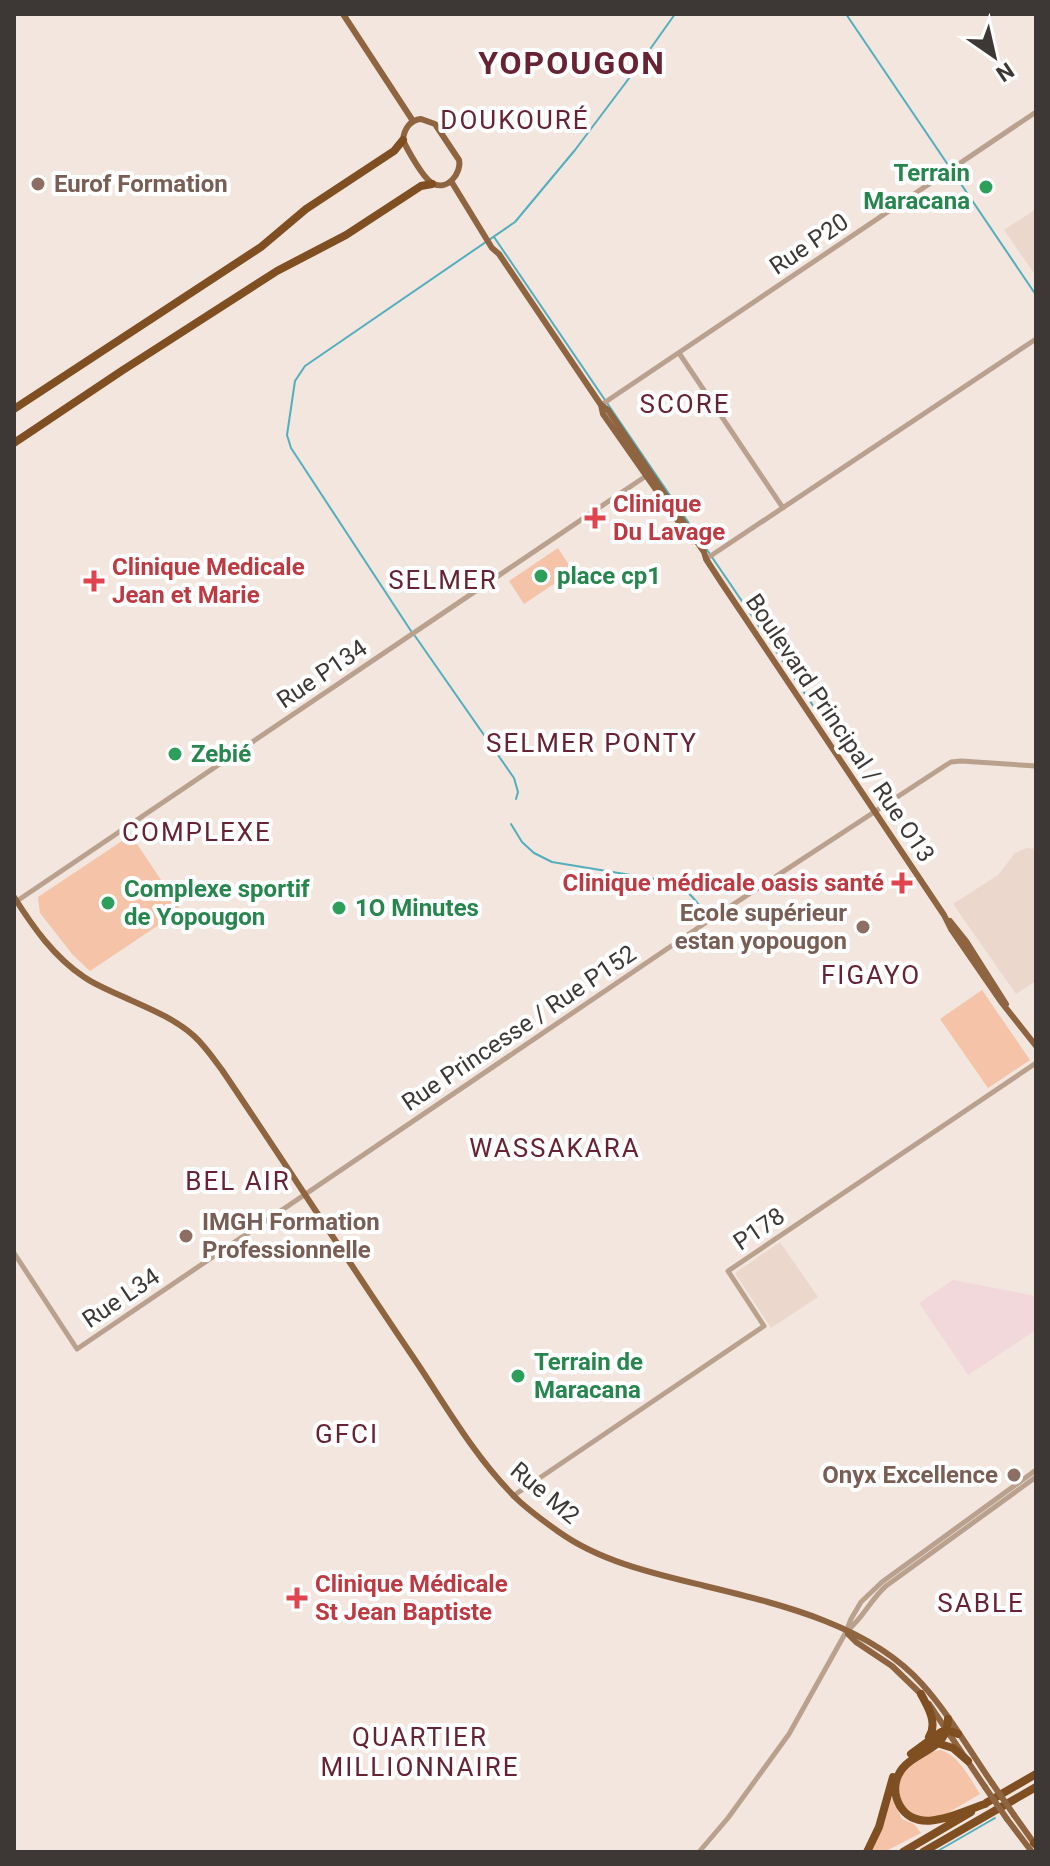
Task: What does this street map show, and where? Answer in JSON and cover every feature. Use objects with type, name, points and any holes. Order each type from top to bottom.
[{"type":"highway","points":[[14,409],[261,247],[306,209],[394,151],[403,140]]},
{"type":"highway","points":[[14,443],[277,271],[346,235],[421,186],[432,184]]},
{"type":"highway","points":[[921,1694],[933,1730],[921,1746]]},
{"type":"highway","points":[[948,1719],[947,1730],[937,1743],[900,1772],[895,1792],[902,1809],[913,1818],[926,1821],[985,1804]]},
{"type":"highway","points":[[867,1852],[879,1827],[895,1772],[921,1746],[941,1732],[947,1730],[958,1734]]},
{"type":"highway","points":[[937,1743],[953,1748],[968,1761]]},
{"type":"highway","points":[[903,1852],[1036,1774]]},
{"type":"highway","points":[[923,1852],[1036,1787]]},
{"type":"main road","points":[[343,14],[413,121]]},
{"type":"main road","points":[[421,119],[432,122],[447,140],[461,164],[451,181],[442,185],[432,184],[428,180],[403,140],[407,126],[413,121],[421,119]]},
{"type":"main road","name":"Boulevard Principal / Rue O13","points":[[451,181],[601,405],[616,421],[706,559]]},
{"type":"main road","name":"Boulevard Principal / Rue O13","points":[[601,405],[603,414],[706,559],[874,812],[1036,1046]]},
{"type":"main road","name":"Rue M2","points":[[15,901],[57,955],[75,971],[172,1021],[195,1037],[227,1077],[469,1440],[513,1496],[562,1534],[606,1557],[781,1607],[846,1632]]},
{"type":"main road","points":[[846,1632],[892,1666],[921,1694],[968,1761],[989,1785]]},
{"type":"main road","points":[[846,1632],[874,1645],[921,1683],[958,1734],[1010,1817],[1034,1847]]},
{"type":"street","name":"Rue P20","points":[[601,405],[1036,112]]},
{"type":"street","points":[[706,559],[1036,339]]},
{"type":"street","points":[[679,353],[783,508]]},
{"type":"street","name":"Rue P134","points":[[15,901],[646,476]]},
{"type":"street","name":"Rue Princesse / Rue P152","points":[[304,1195],[728,908],[943,767],[956,761],[1036,766]]},
{"type":"street","name":"P178","points":[[513,1496],[764,1326],[728,1271],[1036,1063]]},
{"type":"street","name":"Rue L34","points":[[14,1253],[77,1349],[304,1195]]},
{"type":"street","points":[[699,1852],[728,1818],[789,1734],[861,1602],[882,1582],[1036,1470]]},
{"type":"street","points":[[846,1632],[886,1586],[1036,1477]]},
{"type":"shaded area","points":[[1036,209],[1036,276],[1004,230]]},
{"type":"shaded area","name":"place cp1","points":[[558,548],[573,571],[524,604],[509,581]]},
{"type":"shaded area","name":"Complexe sportif de Yopougon","points":[[131,835],[181,910],[90,971],[73,955],[40,913],[38,897]]},
{"type":"shaded area","points":[[1027,848],[1036,849],[1036,981],[1016,994],[953,904],[998,875],[1015,853]]},
{"type":"shaded area","points":[[982,990],[1030,1060],[988,1088],[940,1019]]},
{"type":"shaded area","points":[[780,1242],[818,1297],[771,1328],[735,1273]]},
{"type":"shaded area","points":[[953,1280],[1036,1296],[1036,1330],[968,1375],[919,1303]]},
{"type":"shaded area","points":[[941,1750],[959,1763],[980,1794],[946,1814],[934,1818],[913,1817],[897,1797],[901,1776],[917,1758]]},
{"type":"shaded area","points":[[890,1795],[902,1819],[914,1824],[921,1833],[884,1852],[870,1852]]},
{"type":"waterway","points":[[411,631],[291,448],[287,435],[295,381],[305,366],[515,222],[575,150],[675,14]]},
{"type":"waterway","points":[[846,14],[1036,295]]},
{"type":"waterway","points":[[494,237],[846,754]]},
{"type":"waterway","points":[[415,636],[514,778],[518,792],[516,799]]},
{"type":"waterway","points":[[511,824],[522,842],[534,853],[552,862],[667,881],[685,890],[699,905]]},
{"type":"waterway","points":[[936,1852],[995,1818]]},
{"type":"place","name":"Eurof Formation","points":[[38,184]]},
{"type":"place","name":"Terrain Maracana","points":[[986,187]]},
{"type":"place","name":"Clinique Du Lavage","points":[[595,518]]},
{"type":"place","name":"place cp1","points":[[541,576]]},
{"type":"place","name":"Clinique Medicale Jean et Marie","points":[[94,581]]},
{"type":"place","name":"Zebié","points":[[175,754]]},
{"type":"place","name":"Clinique médicale oasis santé","points":[[902,883]]},
{"type":"place","name":"Complexe sportif de Yopougon","points":[[108,903]]},
{"type":"place","name":"1O Minutes","points":[[339,908]]},
{"type":"place","name":"Ecole supérieur estan yopougon","points":[[863,927]]},
{"type":"place","name":"IMGH Formation Professionnelle","points":[[186,1236]]},
{"type":"place","name":"Terrain de Maracana","points":[[518,1376]]},
{"type":"place","name":"Onyx Excellence","points":[[1014,1475]]},
{"type":"place","name":"Clinique Médicale St Jean Baptiste","points":[[297,1598]]},
{"type":"district","name":"YOPOUGON","points":[[572,63]]},
{"type":"district","name":"DOUKOURÉ","points":[[515,120]]},
{"type":"district","name":"SCORE","points":[[685,404]]},
{"type":"district","name":"SELMER","points":[[443,580]]},
{"type":"district","name":"SELMER PONTY","points":[[592,743]]},
{"type":"district","name":"COMPLEXE","points":[[197,832]]},
{"type":"district","name":"FIGAYO","points":[[871,975]]},
{"type":"district","name":"WASSAKARA","points":[[555,1148]]},
{"type":"district","name":"BEL AIR","points":[[238,1181]]},
{"type":"district","name":"GFCI","points":[[347,1434]]},
{"type":"district","name":"SABLE","points":[[981,1603]]},
{"type":"district","name":"QUARTIER MILLIONNAIRE","points":[[420,1752]]}]
